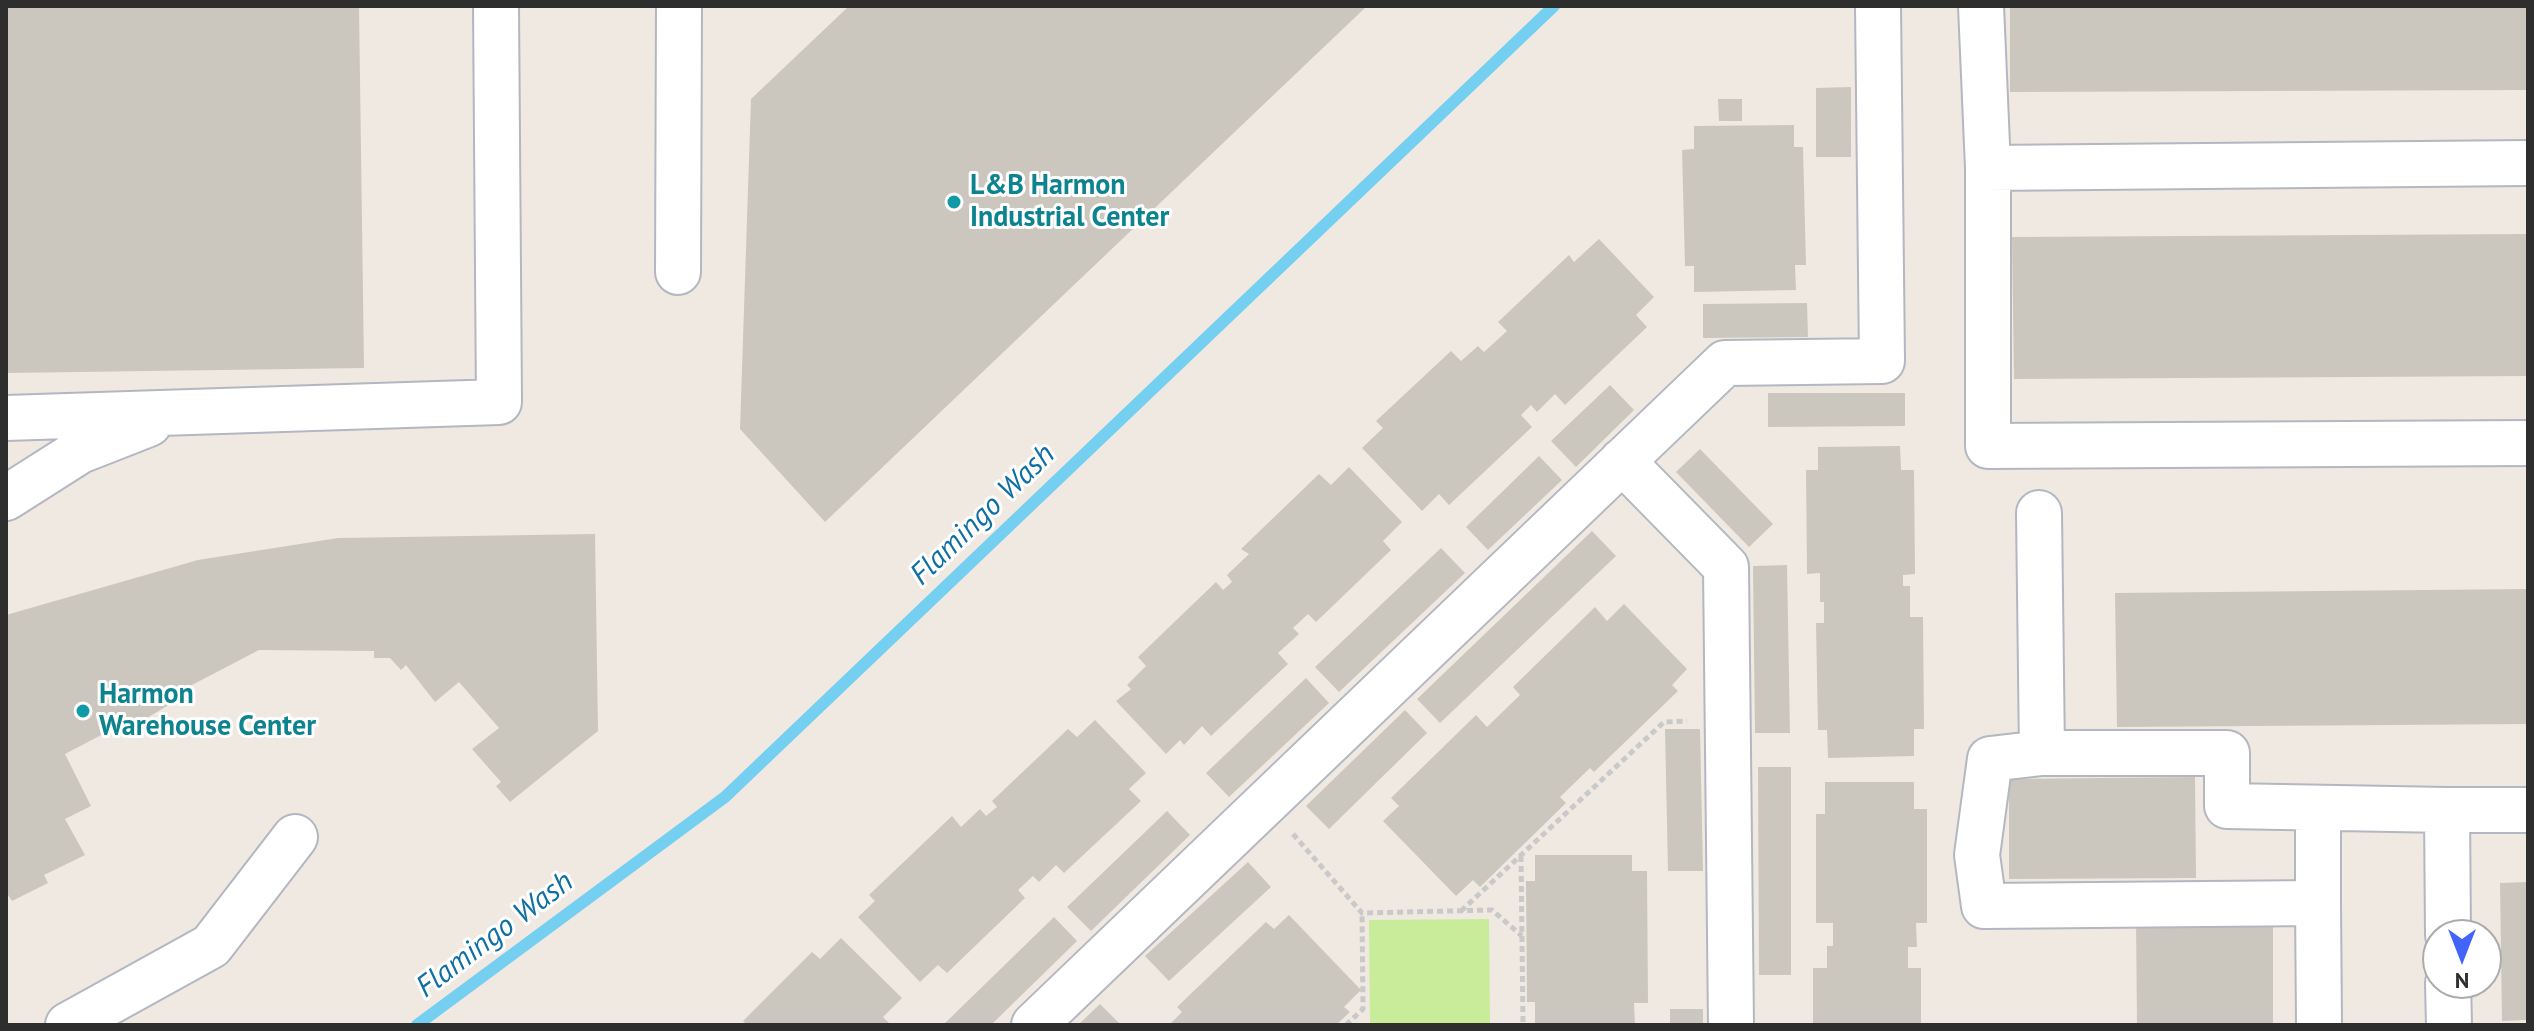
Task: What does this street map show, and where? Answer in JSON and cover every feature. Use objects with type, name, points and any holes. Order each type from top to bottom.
[{"type":"street","points":[[6,418],[499,402],[496,6]]},
{"type":"street","points":[[678,272],[679,6]]},
{"type":"street","points":[[1034,1025],[1725,363],[1882,361],[1878,6]]},
{"type":"street","points":[[1981,6],[1988,168],[1988,446],[2528,443]]},
{"type":"street","points":[[1988,168],[2528,163]]},
{"type":"street","points":[[6,498],[80,451],[181,412]]},
{"type":"street","points":[[1622,461],[1726,567],[1731,1025]]},
{"type":"street","points":[[2039,513],[2042,753]]},
{"type":"street","points":[[2318,903],[1984,906],[1977,855],[1990,759],[2042,753],[2227,753],[2227,806],[2528,810]]},
{"type":"street","points":[[2318,809],[2319,1025]]},
{"type":"street","points":[[2447,810],[2448,919]]},
{"type":"street","points":[[68,1025],[211,946],[295,837]]},
{"type":"street","points":[[2448,999],[2449,1025]]},
{"type":"path","points":[[1461,911],[1664,722],[1728,721]]},
{"type":"path","points":[[1265,803],[1362,913],[1363,1009],[1346,1025]]},
{"type":"path","points":[[1521,855],[1523,1025]]},
{"type":"path","points":[[1362,913],[1492,910],[1522,936]]},
{"type":"green space","points":[[1489,919],[1490,1025],[1370,1025],[1369,920]]},
{"type":"building","points":[[6,6],[359,6],[364,368],[6,373]]},
{"type":"building","name":"L&B Harmon Industrial Center","points":[[849,6],[1367,6],[825,522],[740,429],[751,99]]},
{"type":"building","points":[[2010,6],[2528,6],[2528,90],[2010,92]]},
{"type":"building","points":[[1851,87],[1851,157],[1816,157],[1816,88]]},
{"type":"building","points":[[1718,99],[1742,99],[1742,121],[1719,121]]},
{"type":"building","points":[[1794,125],[1794,147],[1803,147],[1806,265],[1795,265],[1796,290],[1694,292],[1694,266],[1685,266],[1682,150],[1694,149],[1694,126]]},
{"type":"building","points":[[2528,234],[2528,376],[2014,379],[2012,237]]},
{"type":"building","points":[[1599,239],[1654,297],[1636,315],[1647,327],[1565,405],[1555,394],[1537,412],[1531,405],[1521,415],[1532,427],[1449,505],[1439,494],[1422,511],[1362,448],[1383,428],[1376,421],[1451,351],[1461,361],[1478,346],[1484,352],[1507,331],[1498,322],[1569,255],[1574,262]]},
{"type":"building","points":[[1807,303],[1808,337],[1703,338],[1703,304]]},
{"type":"building","points":[[1610,385],[1634,410],[1576,467],[1551,441]]},
{"type":"building","points":[[1768,393],[1905,393],[1905,426],[1768,427]]},
{"type":"building","points":[[1900,446],[1901,470],[1914,470],[1915,574],[1903,575],[1903,586],[1910,586],[1910,617],[1923,617],[1924,729],[1914,729],[1914,756],[1828,758],[1827,730],[1818,730],[1816,623],[1824,623],[1824,602],[1820,602],[1820,573],[1807,574],[1806,470],[1818,470],[1818,447]]},
{"type":"building","points":[[1700,449],[1773,524],[1749,547],[1676,472]]},
{"type":"building","points":[[1539,456],[1562,480],[1488,550],[1466,527]]},
{"type":"building","points":[[1349,467],[1402,522],[1383,541],[1391,550],[1316,622],[1308,614],[1293,628],[1299,634],[1278,653],[1288,664],[1211,736],[1202,726],[1184,745],[1180,740],[1166,754],[1116,701],[1131,689],[1127,685],[1146,666],[1138,657],[1216,582],[1223,590],[1232,582],[1227,575],[1249,554],[1241,549],[1319,474],[1331,485]]},
{"type":"building","points":[[1592,531],[1616,556],[1440,723],[1417,699]]},
{"type":"building","name":"Harmon Warehouse Center","points":[[595,534],[598,731],[510,802],[496,786],[501,782],[472,749],[499,728],[459,682],[435,702],[406,665],[401,670],[390,658],[374,658],[374,651],[259,650],[169,697],[172,703],[135,725],[132,719],[65,754],[91,806],[65,819],[85,855],[44,875],[48,883],[12,901],[6,896],[6,615],[198,560],[338,538]]},
{"type":"building","points":[[1441,548],[1465,573],[1339,692],[1315,667]]},
{"type":"building","points":[[1787,565],[1790,733],[1755,733],[1753,566]]},
{"type":"building","points":[[2528,589],[2528,724],[2117,727],[2115,593]]},
{"type":"building","points":[[1624,604],[1687,669],[1672,685],[1678,691],[1594,772],[1590,768],[1560,797],[1566,803],[1480,887],[1473,880],[1456,896],[1383,821],[1399,806],[1391,798],[1476,715],[1487,727],[1520,695],[1513,687],[1595,607],[1607,621]]},
{"type":"building","points":[[1306,678],[1329,703],[1229,797],[1206,773]]},
{"type":"building","points":[[1405,710],[1427,733],[1329,829],[1306,806]]},
{"type":"building","points":[[1095,720],[1146,773],[1129,789],[1141,801],[1064,873],[1056,865],[1039,882],[1033,876],[1018,890],[1025,898],[947,973],[938,965],[920,982],[858,917],[875,901],[869,895],[952,816],[961,827],[980,809],[986,816],[997,807],[992,801],[1068,729],[1077,737]]},
{"type":"building","points":[[1665,729],[1700,729],[1703,871],[1668,871]]},
{"type":"building","points":[[1758,767],[1791,767],[1791,975],[1759,975]]},
{"type":"building","points":[[2195,777],[2196,878],[2009,879],[2009,779]]},
{"type":"building","points":[[1825,782],[1914,782],[1914,809],[1927,809],[1927,923],[1916,923],[1917,947],[1908,947],[1908,968],[1921,968],[1921,1025],[1813,1025],[1813,968],[1827,968],[1827,946],[1833,946],[1833,923],[1816,923],[1816,814],[1825,814]]},
{"type":"building","points":[[1167,811],[1190,835],[1091,931],[1067,907]]},
{"type":"building","points":[[1535,855],[1632,855],[1632,871],[1647,871],[1648,1003],[1634,1003],[1635,1025],[1535,1025],[1535,1002],[1527,1002],[1526,881],[1535,881]]},
{"type":"building","points":[[1248,862],[1271,887],[1169,981],[1145,956]]},
{"type":"building","points":[[2528,882],[2528,1020],[2502,1021],[2500,883]]},
{"type":"building","points":[[1289,915],[1361,990],[1344,1007],[1350,1012],[1336,1025],[1169,1025],[1182,1012],[1177,1007],[1266,922],[1274,929]]},
{"type":"building","points":[[1054,917],[1077,941],[991,1025],[943,1025]]},
{"type":"building","points":[[2273,918],[2273,1025],[2137,1025],[2136,919]]},
{"type":"building","points":[[841,938],[902,998],[883,1017],[891,1025],[747,1025],[743,1021],[812,952],[820,959]]},
{"type":"building","points":[[1100,1004],[1121,1025],[1078,1025]]},
{"type":"building","points":[[1670,1009],[1703,1009],[1703,1025],[1670,1025]]},
{"type":"waterway","name":"Flamingo Wash","points":[[417,1025],[725,797],[1554,6]]},
{"type":"place","name":"L&B Harmon Industrial Center","points":[[954,202]]},
{"type":"place","name":"Harmon Warehouse Center","points":[[83,711]]}]
